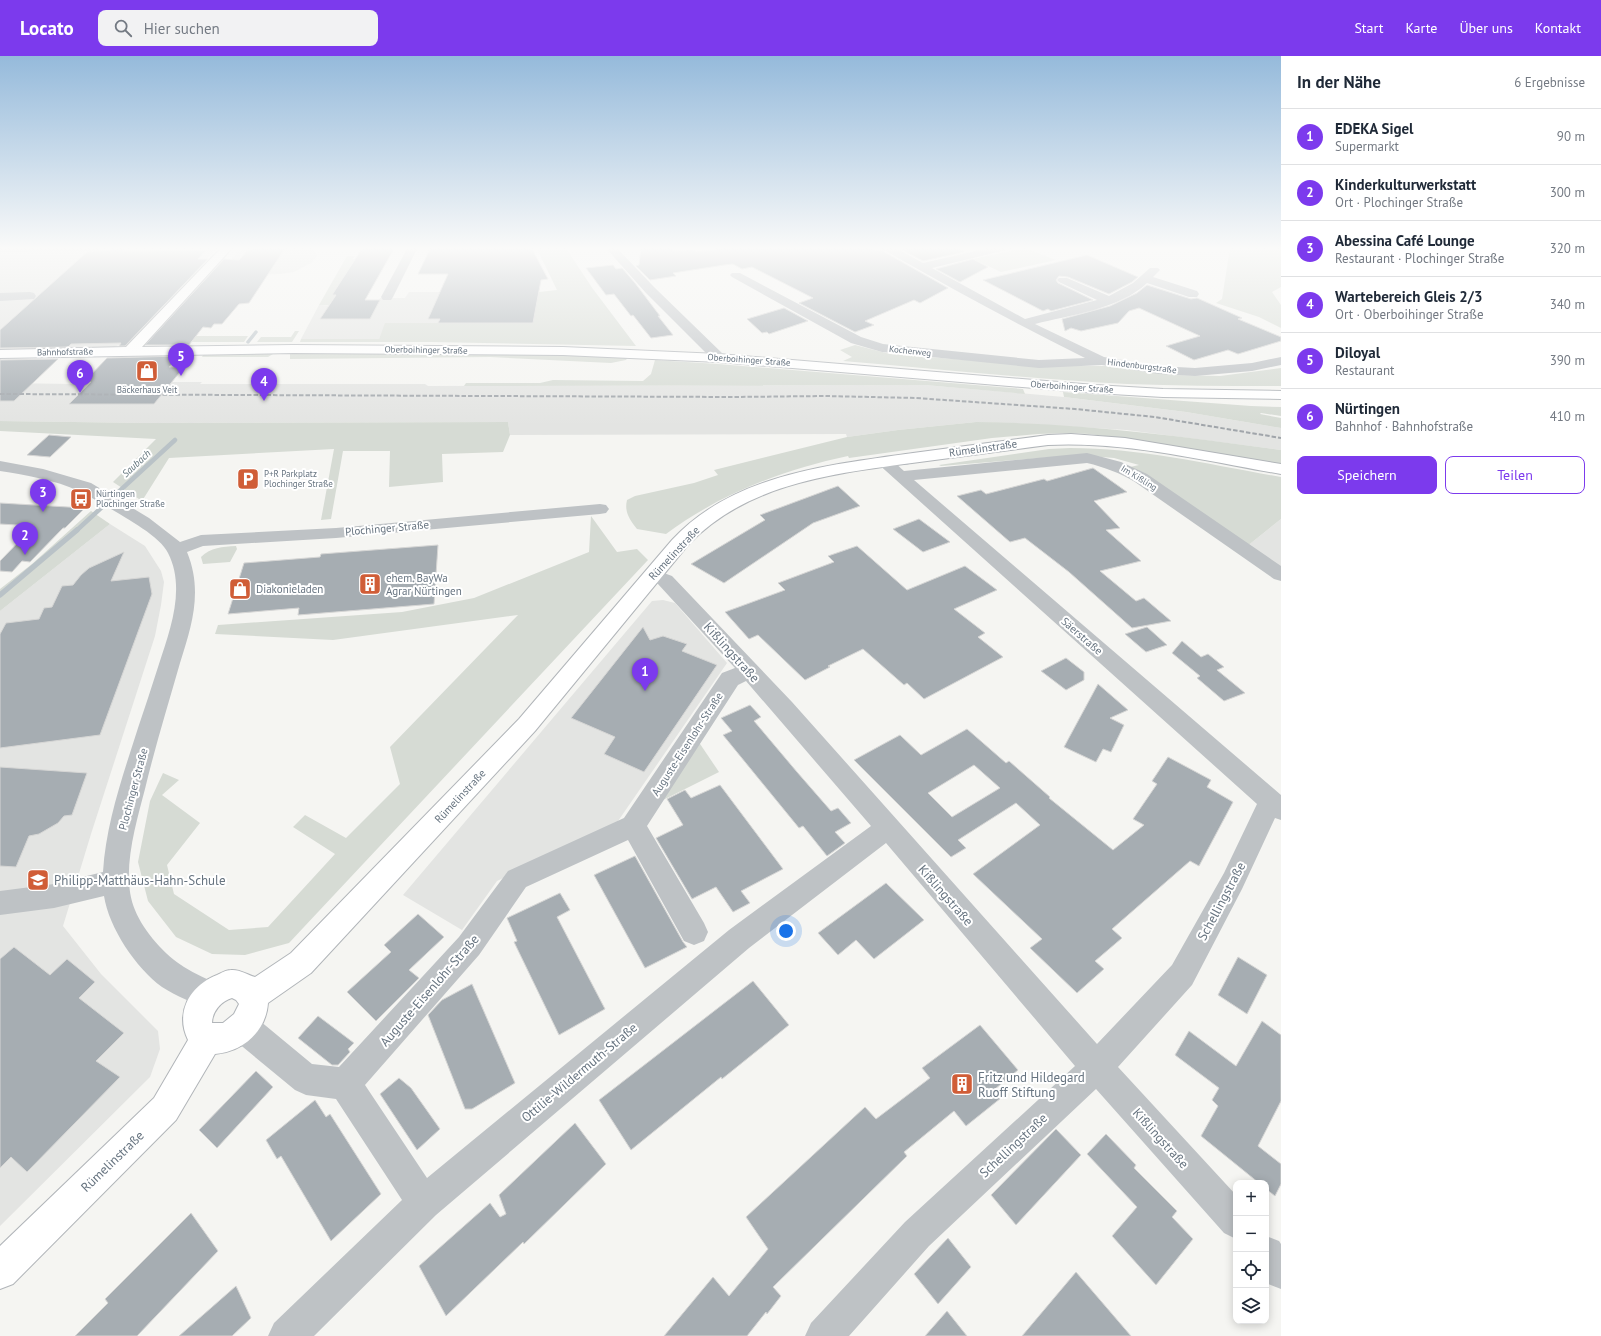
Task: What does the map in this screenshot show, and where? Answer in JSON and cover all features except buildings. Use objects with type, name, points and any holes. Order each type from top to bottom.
[{"type":"street","points":[[136,353],[176,307]]},
{"type":"street","points":[[667,307],[719,358]]},
{"type":"street","name":"Kocherweg","points":[[795,307],[856,340],[882,348],[1039,364],[1101,362]]},
{"type":"street","name":"Hindenburgstraße","points":[[993,307],[1101,362],[1159,370],[1195,372],[1252,367],[1281,361]]},
{"type":"street","points":[[1023,323],[1087,307]]},
{"type":"street","name":"Oberboihinger Straße","points":[[136,353],[217,350],[353,349],[563,351],[719,358],[1095,389],[1164,393],[1281,395]]},
{"type":"street","name":"Bahnhofstraße","points":[[0,354],[136,353]]},
{"type":"street","name":"Bahnhofstraße","points":[[0,360],[97,358],[136,353]]},
{"type":"street","name":"Rümelinstraße","points":[[253,996],[301,963],[527,725],[691,531],[717,512],[736,502],[767,488],[801,477],[834,469],[892,469],[1048,440],[1071,439],[1125,442],[1281,469]]},
{"type":"street","name":"Im Kißling","points":[[892,469],[1087,458],[1107,462],[1125,468],[1141,478],[1281,575]]},
{"type":"street","name":"Plochinger Straße","points":[[0,466],[44,475],[82,486],[159,533],[176,549],[185,569],[186,602],[176,643],[140,758],[121,833],[116,881],[120,905],[129,928],[144,948],[169,975],[209,995]]},
{"type":"street","name":"Säerstraße","points":[[892,469],[1276,805]]},
{"type":"street","name":"Plochinger Straße","points":[[176,549],[201,541],[352,532],[600,509]]},
{"type":"street","name":"Kißlingstraße","points":[[653,576],[665,580],[784,708],[887,828],[1233,1218]]},
{"type":"street","name":"Auguste-Eisenlohr-Straße","points":[[345,1084],[469,946],[517,878],[634,826],[695,730],[730,679],[749,671]]},
{"type":"street","name":"Schellingstraße","points":[[824,1336],[917,1234],[1098,1067],[1182,975],[1276,805]]},
{"type":"street","points":[[634,826],[694,932]]},
{"type":"street","name":"Ottilie-Wildermuth-Straße","points":[[287,1336],[424,1202],[739,939],[887,828]]},
{"type":"street","points":[[0,903],[54,896],[116,881]]},
{"type":"street","points":[[232,984],[240,985],[248,989],[253,996],[254,1008],[250,1018],[243,1027],[234,1034],[215,1040],[207,1038],[201,1034],[197,1028],[196,1019],[202,1003],[209,995],[221,987],[232,984]]},
{"type":"street","points":[[243,1027],[306,1079],[345,1084],[424,1202]]},
{"type":"street","name":"Rümelinstraße","points":[[0,1271],[165,1109],[207,1038]]},
{"type":"street","points":[[1269,1257],[1281,1271]]},
{"type":"shaded area","points":[[0,307],[161,307],[127,342],[114,347],[0,350]]},
{"type":"shaded area","points":[[318,307],[444,307],[438,323],[386,323],[379,339],[301,339]]},
{"type":"shaded area","points":[[536,307],[606,307],[636,346],[431,342],[300,342],[301,339],[379,339],[385,323],[532,323]]},
{"type":"shaded area","points":[[1227,307],[1281,307],[1281,328],[1259,317]]},
{"type":"shaded area","points":[[295,331],[299,331],[292,342],[257,342],[261,337],[291,337]]},
{"type":"shaded area","points":[[196,336],[248,336],[244,342],[191,342]]},
{"type":"shaded area","points":[[855,345],[890,354],[1042,366],[1111,366],[1173,375],[1220,376],[1281,368],[1281,386],[1185,386],[1091,382],[843,361],[852,357],[840,350]]},
{"type":"shaded area","points":[[290,353],[498,353],[628,357],[626,360],[611,363],[490,357],[290,359]]},
{"type":"shaded area","points":[[273,354],[268,357],[202,357],[203,355]]},
{"type":"shaded area","points":[[655,360],[1023,389],[1025,394],[925,385],[464,386],[466,383],[540,383],[553,380],[643,381],[651,374]]},
{"type":"shaded area","points":[[76,382],[202,382],[200,384],[425,384],[428,386],[925,385],[1064,397],[1186,412],[1281,428],[1281,450],[1126,430],[976,422],[847,437],[846,434],[510,435],[508,422],[146,423],[0,421],[0,383],[74,384]]},
{"type":"shaded area","points":[[1063,392],[1281,407],[1281,416],[1260,414],[1281,418],[1281,428],[1186,412],[1064,397]]},
{"type":"shaded area","points":[[0,421],[146,423],[508,422],[510,435],[503,452],[442,454],[443,482],[389,487],[390,451],[343,451],[331,519],[321,520],[334,449],[169,458],[142,501],[113,482],[156,439],[0,431]]},
{"type":"shaded area","points":[[976,422],[1053,425],[1129,431],[1281,450],[1281,464],[1137,440],[1089,434],[1038,434],[992,438],[849,458],[848,456],[799,468],[752,485],[730,495],[708,507],[666,534],[637,529],[627,512],[627,500],[635,496],[694,483],[718,475],[714,470],[847,437]]},
{"type":"shaded area","points":[[1070,448],[1150,454],[1281,477],[1281,519],[1246,547],[1130,467],[1139,465],[1114,458],[1078,455],[939,465],[1049,449]]},
{"type":"shaded area","points":[[91,511],[110,524],[0,611],[0,589],[32,564]]},
{"type":"shaded area","points":[[591,516],[617,552],[637,549],[648,560],[289,943],[245,955],[212,954],[176,937],[148,901],[138,862],[150,801],[163,773],[179,780],[162,795],[200,823],[167,865],[174,894],[229,930],[268,927],[335,854],[293,827],[305,815],[346,838],[400,784],[390,747],[518,615],[333,640],[215,634],[218,625],[402,612],[474,598],[589,552]]},
{"type":"shaded area","points":[[1281,519],[1281,570],[1246,547]]},
{"type":"shaded area","name":"Philipp-Matthäus-Hahn-Schule","points":[[110,524],[145,546],[161,571],[164,582],[155,636],[63,926],[101,974],[158,1031],[160,1049],[150,1077],[0,1226],[0,611]]},
{"type":"shaded area","points":[[236,546],[237,549],[230,562],[203,564],[201,557],[209,551],[221,547]]},
{"type":"shaded area","points":[[663,600],[675,603],[727,663],[616,824],[497,881],[462,930],[403,895],[652,601]]},
{"type":"shaded area","points":[[696,738],[719,772],[657,803]]},
{"type":"waterway","name":"Saubach","points":[[248,342],[256,332]]},
{"type":"waterway","name":"Saubach","points":[[76,531],[175,440]]},
{"type":"waterway","name":"Saubach","points":[[0,595],[77,530]]},
{"type":"railway","points":[[0,394],[734,397],[825,396],[916,398],[1075,409],[1155,417],[1281,438]]},
{"type":"place","name":"Bäckerhaus Veit","points":[[147,371]]},
{"type":"place","name":"Diloyal","points":[[181,376]]},
{"type":"place","name":"Nürtingen","points":[[80,393]]},
{"type":"place","name":"Wartebereich Gleis 2/3","points":[[264,401]]},
{"type":"place","name":"P+R Parkplatz Plochinger Straße","points":[[248,479]]},
{"type":"place","name":"Nürtingen Plochinger Straße","points":[[81,499]]},
{"type":"place","name":"Abessina Café Lounge","points":[[43,512]]},
{"type":"place","name":"Kinderkulturwerkstatt","points":[[25,555]]},
{"type":"place","name":"ehem. BayWa Agrar Nürtingen","points":[[370,584]]},
{"type":"place","name":"Diakonieladen","points":[[240,589]]},
{"type":"place","name":"EDEKA Sigel","points":[[645,691]]},
{"type":"place","name":"Philipp-Matthäus-Hahn-Schule","points":[[38,880]]},
{"type":"place","name":"Fritz und Hildegard Ruoff Stiftung","points":[[962,1084]]}]
